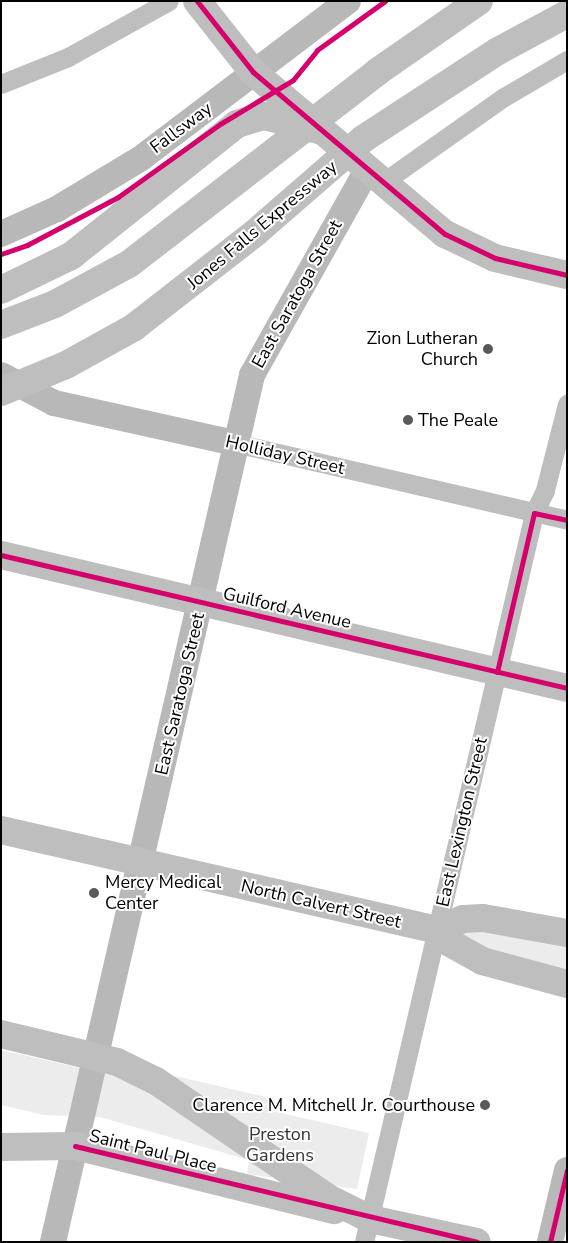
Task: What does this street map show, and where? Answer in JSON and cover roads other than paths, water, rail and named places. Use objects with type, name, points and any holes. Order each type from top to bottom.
[{"type":"main road","points":[[197,1],[253,72],[323,120],[374,177],[472,250],[567,275]]},
{"type":"main road","name":"Fallsway","points":[[1,234],[56,209],[116,174],[348,1]]},
{"type":"main road","points":[[1,325],[55,304],[129,264],[479,1]]},
{"type":"main road","name":"Jones Falls Expressway","points":[[1,392],[66,365],[141,322],[255,233],[363,139],[498,51],[567,14]]},
{"type":"main road","points":[[1,290],[71,256],[218,142],[237,124],[264,116],[323,120]]},
{"type":"main road","name":"East Saratoga Street","points":[[53,1242],[239,444],[246,396],[259,357],[374,177]]},
{"type":"main road","points":[[1,375],[54,403]]},
{"type":"main road","name":"Holliday Street","points":[[54,403],[239,444]]},
{"type":"main road","name":"Guilford Avenue","points":[[1,555],[567,688]]},
{"type":"main road","name":"North Calvert Street","points":[[1,830],[437,930],[450,943],[482,960],[567,984]]},
{"type":"main road","points":[[437,930],[463,919],[483,918],[567,933]]},
{"type":"main road","points":[[1,1034],[96,1056],[156,1080],[328,1198],[367,1230],[477,1242]]},
{"type":"main road","name":"Saint Paul Place","points":[[1,1132],[77,1138],[367,1230]]},
{"type":"main road","name":"Saint Paul Place","points":[[1,1147],[77,1138]]},
{"type":"main road","points":[[550,1242],[567,1170]]},
{"type":"street","points":[[1,84],[68,57],[170,1]]},
{"type":"street","name":"East Saratoga Street","points":[[374,177],[567,60]]},
{"type":"street","name":"Holliday Street","points":[[1,398],[54,403]]},
{"type":"street","name":"East Lexington Street","points":[[367,1230],[534,513],[545,490],[567,404]]},
{"type":"street","name":"Holliday Street","points":[[239,444],[567,520]]},
{"type":"place","name":"Zion Lutheran Church","points":[[488,349]]},
{"type":"place","name":"The Peale","points":[[408,420]]},
{"type":"place","name":"Mercy Medical Center","points":[[94,893]]},
{"type":"place","name":"Clarence M. Mitchell Jr. Courthouse","points":[[485,1105]]},
{"type":"park label","name":"Preston Gardens","points":[[280,1145]]}]
